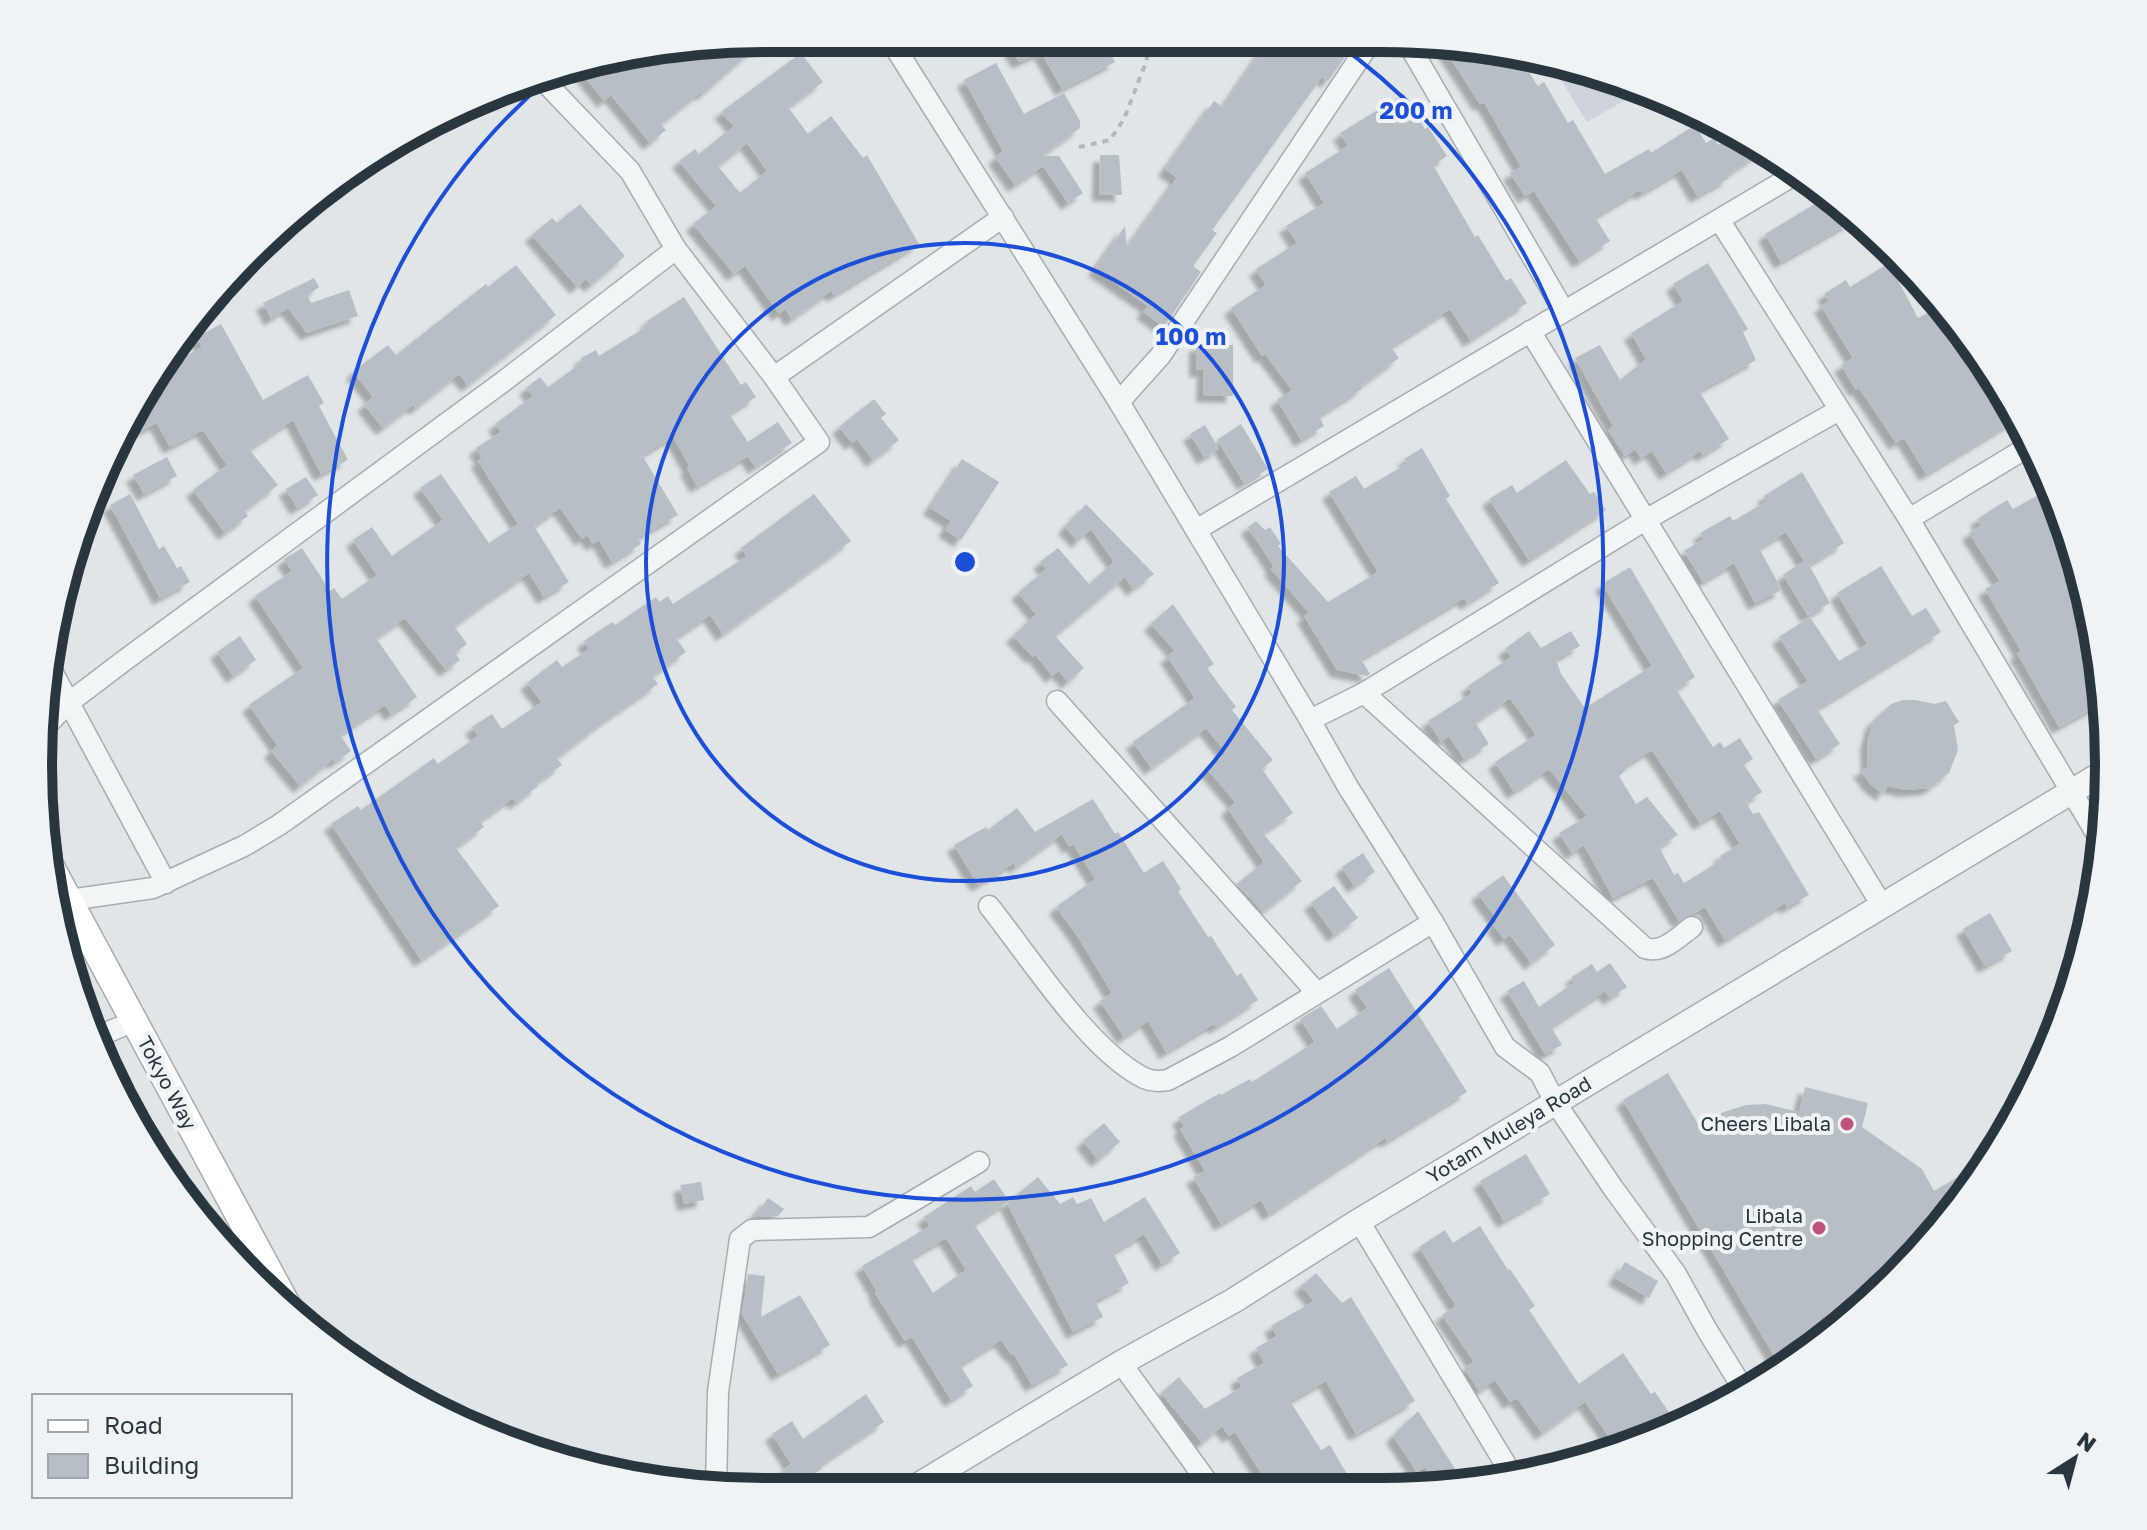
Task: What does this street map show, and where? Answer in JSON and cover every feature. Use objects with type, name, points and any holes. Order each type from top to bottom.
[{"type":"main road","name":"Tokyo Way","points":[[64,890],[275,1282]]},
{"type":"street","points":[[898,52],[1119,402],[1348,787],[1433,922],[1505,1047],[1533,1065],[1628,1211],[1676,1274],[1739,1381]]},
{"type":"street","points":[[1119,402],[1161,355],[1364,52]]},
{"type":"street","points":[[1414,53],[1564,311]]},
{"type":"street","points":[[69,900],[133,892],[166,883],[244,846],[279,825],[819,442],[774,377],[676,249],[630,171],[549,86]]},
{"type":"street","points":[[1196,530],[1788,179]]},
{"type":"street","points":[[774,377],[1003,217]]},
{"type":"street","points":[[1720,221],[1909,519],[2092,825]]},
{"type":"street","points":[[54,718],[67,704],[224,585],[504,381],[676,249]]},
{"type":"street","points":[[1530,331],[1883,907]]},
{"type":"street","points":[[1310,720],[1364,693],[1647,519],[1839,410]]},
{"type":"street","points":[[1909,519],[2021,451]]},
{"type":"street","points":[[57,683],[166,883]]},
{"type":"street","points":[[1364,693],[1645,948],[1653,951],[1661,949],[1692,927]]},
{"type":"street","points":[[1057,701],[1317,993]]},
{"type":"street","name":"Yotam Muleya Road","points":[[930,1478],[1121,1363],[1233,1301],[1555,1102],[2094,778]]},
{"type":"street","points":[[989,906],[1084,1028],[1113,1058],[1146,1080],[1157,1082],[1185,1072],[1230,1047],[1433,922]]},
{"type":"street","points":[[104,1034],[134,1021]]},
{"type":"street","points":[[716,1476],[718,1392],[740,1239],[752,1230],[869,1227],[979,1162]]},
{"type":"street","points":[[1359,1221],[1507,1466]]},
{"type":"street","points":[[1121,1363],[1204,1478]]},
{"type":"path","points":[[1079,147],[1110,140],[1124,119],[1148,52]]},
{"type":"shaded area","points":[[1557,74],[1631,97],[1587,122]]},
{"type":"building","points":[[1013,52],[1040,52],[1019,62]]},
{"type":"building","points":[[1041,52],[1110,52],[1115,62],[1062,89]]},
{"type":"building","points":[[1260,52],[1348,53],[1328,81],[1322,77],[1212,230],[1217,233],[1193,266],[1201,272],[1164,327],[1143,312],[1148,306],[1095,269],[1125,226],[1127,248],[1177,178],[1165,169],[1214,101],[1223,107]]},
{"type":"building","points":[[750,53],[703,94],[701,92],[661,124],[666,130],[650,143],[611,95],[604,101],[584,75],[672,58]]},
{"type":"building","points":[[801,53],[823,82],[788,107],[808,134],[831,116],[863,158],[867,155],[919,244],[834,295],[831,291],[792,319],[785,309],[779,314],[745,266],[734,274],[693,224],[716,206],[679,161],[695,149],[699,154],[734,126],[721,112]],"holes":[[[747,143],[767,171],[740,193],[718,166]]]},
{"type":"building","points":[[1449,56],[1477,58],[1481,64],[1487,60],[1526,67],[1538,86],[1544,82],[1568,123],[1573,120],[1605,174],[1649,149],[1651,153],[1695,125],[1706,143],[1714,138],[1718,145],[1725,141],[1754,157],[1727,175],[1729,178],[1697,196],[1682,170],[1642,193],[1640,190],[1595,217],[1610,241],[1579,261],[1534,191],[1525,196],[1510,173],[1521,167],[1484,102],[1480,104]]},
{"type":"building","points":[[996,63],[1024,114],[1064,93],[1080,121],[1080,128],[1041,156],[1059,156],[1083,193],[1068,203],[1043,166],[1015,185],[995,157],[1003,151],[964,80]]},
{"type":"building","points":[[1404,94],[1425,129],[1428,127],[1447,156],[1433,165],[1475,237],[1478,235],[1506,281],[1511,278],[1527,303],[1470,340],[1450,309],[1391,347],[1399,358],[1361,386],[1363,388],[1319,416],[1324,426],[1301,440],[1277,400],[1292,390],[1265,354],[1262,356],[1231,308],[1266,285],[1256,269],[1297,243],[1286,226],[1324,203],[1305,173],[1348,146],[1340,133]]},
{"type":"building","points":[[1100,155],[1119,155],[1122,195],[1099,194]]},
{"type":"building","points":[[1819,201],[1847,225],[1781,262],[1765,234]]},
{"type":"building","points":[[580,204],[625,256],[591,285],[586,279],[577,287],[532,235],[552,218],[557,223]]},
{"type":"building","points":[[1708,263],[1748,329],[1743,332],[1756,360],[1699,391],[1729,439],[1703,455],[1700,451],[1666,473],[1652,451],[1641,458],[1635,449],[1625,456],[1608,430],[1613,426],[1575,358],[1600,345],[1620,380],[1646,359],[1631,333],[1683,301],[1673,284]]},
{"type":"building","points":[[1888,263],[1918,318],[1931,311],[1975,369],[2008,425],[1926,474],[1904,438],[1896,443],[1841,365],[1853,358],[1821,306],[1829,301],[1824,294],[1846,280],[1850,287]]},
{"type":"building","points":[[516,265],[556,315],[468,385],[459,374],[416,408],[413,405],[383,428],[364,405],[373,397],[353,372],[388,345],[396,355],[486,284],[488,287]]},
{"type":"building","points":[[314,278],[319,287],[304,298],[307,296],[311,303],[349,290],[358,316],[307,333],[288,308],[271,319],[263,303]]},
{"type":"building","points":[[684,297],[741,385],[746,382],[756,397],[729,414],[748,442],[778,422],[792,443],[755,467],[748,456],[697,486],[673,437],[642,455],[678,515],[637,538],[641,544],[612,562],[599,540],[593,544],[587,535],[582,539],[560,508],[534,526],[569,582],[544,597],[529,573],[495,596],[454,626],[467,644],[455,653],[460,660],[446,670],[405,618],[376,638],[417,697],[391,714],[385,705],[340,735],[351,751],[335,762],[333,759],[300,786],[271,751],[277,745],[249,705],[303,668],[255,596],[292,571],[284,559],[302,548],[330,591],[334,588],[342,599],[377,575],[353,540],[372,527],[392,556],[443,520],[420,488],[441,474],[489,543],[518,524],[478,461],[482,458],[476,448],[501,432],[495,424],[533,396],[526,388],[540,377],[548,387],[583,362],[581,358],[596,350],[599,356],[649,325],[647,321]]},
{"type":"building","points":[[221,324],[263,400],[308,375],[324,403],[319,406],[348,460],[321,474],[293,420],[249,449],[278,485],[244,511],[248,516],[225,533],[193,490],[227,465],[203,430],[170,447],[157,423],[134,434],[178,360],[202,347],[197,337]]},
{"type":"building","points":[[1196,344],[1233,345],[1233,396],[1203,395],[1204,370],[1196,370]]},
{"type":"building","points":[[874,399],[886,414],[881,418],[899,440],[873,460],[857,439],[852,443],[839,427]]},
{"type":"building","points":[[1241,424],[1268,469],[1244,483],[1217,440]]},
{"type":"building","points":[[1205,425],[1219,449],[1204,457],[1190,434]]},
{"type":"building","points":[[1422,448],[1450,496],[1446,499],[1499,583],[1467,603],[1464,598],[1361,659],[1370,674],[1367,676],[1337,670],[1304,616],[1309,613],[1271,569],[1274,567],[1248,527],[1256,521],[1265,530],[1270,527],[1281,544],[1278,546],[1328,602],[1378,572],[1329,492],[1356,476],[1364,489],[1408,463],[1404,459]]},
{"type":"building","points":[[167,457],[177,476],[144,494],[133,475]]},
{"type":"building","points":[[962,459],[999,482],[961,540],[945,530],[951,521],[930,508]]},
{"type":"building","points":[[1566,460],[1590,494],[1594,492],[1606,510],[1529,560],[1489,499],[1512,485],[1517,493]]},
{"type":"building","points":[[1802,472],[1844,543],[1809,565],[1830,603],[1808,616],[1783,575],[1804,561],[1786,532],[1759,548],[1782,590],[1755,603],[1734,563],[1703,582],[1684,551],[1704,539],[1700,533],[1730,516],[1733,521],[1767,501],[1764,496]]},
{"type":"building","points":[[306,477],[318,495],[297,508],[286,489]]},
{"type":"building","points":[[2041,493],[2071,580],[2081,626],[2092,709],[2059,727],[2017,653],[2021,651],[1985,589],[2000,581],[1969,533],[1981,525],[1977,519],[2007,500],[2013,509]]},
{"type":"building","points":[[130,494],[159,549],[164,546],[190,582],[160,598],[110,505]]},
{"type":"building","points":[[814,494],[851,541],[723,634],[710,615],[676,638],[686,652],[652,676],[658,684],[557,758],[562,765],[536,783],[538,786],[516,803],[513,798],[480,821],[484,827],[456,848],[499,906],[421,960],[331,824],[358,806],[361,810],[434,758],[438,764],[478,736],[472,727],[492,714],[502,729],[542,702],[527,683],[557,660],[562,667],[589,649],[584,641],[612,622],[615,625],[656,597],[659,602],[668,596],[673,604],[747,556],[741,548]]},
{"type":"building","points":[[1086,504],[1154,574],[1133,589],[1125,577],[1055,636],[1084,668],[1068,682],[1059,671],[1052,676],[1035,654],[1033,657],[1013,636],[1036,614],[1018,593],[1046,569],[1040,562],[1058,548],[1089,584],[1114,562],[1091,529],[1078,541],[1065,527]]},
{"type":"building","points":[[1881,566],[1912,616],[1926,608],[1941,632],[1817,709],[1840,744],[1816,759],[1778,700],[1808,681],[1779,637],[1810,617],[1839,661],[1867,644],[1837,593]]},
{"type":"building","points":[[1630,567],[1695,677],[1676,689],[1713,747],[1720,742],[1724,748],[1740,738],[1753,759],[1744,765],[1762,792],[1746,802],[1753,814],[1759,812],[1809,895],[1787,907],[1785,903],[1725,940],[1705,907],[1679,921],[1653,878],[1613,898],[1584,845],[1572,853],[1559,833],[1587,816],[1549,769],[1514,792],[1495,762],[1536,735],[1510,698],[1475,722],[1489,744],[1464,759],[1449,736],[1441,742],[1428,721],[1472,693],[1468,686],[1511,657],[1505,649],[1529,631],[1541,648],[1571,631],[1580,646],[1556,659],[1561,674],[1585,708],[1652,666],[1602,584]],"holes":[[[1652,750],[1700,823],[1720,811],[1740,844],[1721,855],[1720,861],[1684,883],[1678,873],[1674,875],[1659,847],[1678,835],[1647,797],[1636,804],[1619,776],[1626,770],[1623,767]]]},
{"type":"building","points":[[1173,604],[1214,664],[1207,668],[1236,707],[1232,710],[1273,760],[1262,769],[1293,813],[1263,833],[1302,881],[1263,912],[1237,884],[1264,862],[1228,809],[1235,802],[1207,769],[1226,753],[1206,728],[1151,768],[1133,742],[1195,698],[1167,656],[1175,651],[1151,624]]},
{"type":"building","points":[[240,636],[256,660],[233,676],[217,652]]},
{"type":"building","points":[[1903,700],[1935,704],[1946,701],[1959,722],[1954,725],[1958,750],[1949,773],[1930,788],[1906,790],[1888,786],[1883,794],[1870,784],[1860,770],[1868,767],[1867,743],[1873,721],[1891,704]]},
{"type":"building","points":[[1093,799],[1144,873],[1163,861],[1208,937],[1211,936],[1237,976],[1241,973],[1258,1000],[1216,1027],[1214,1024],[1166,1052],[1148,1021],[1124,1037],[1100,1001],[1112,993],[1056,907],[1095,879],[1073,844],[1069,847],[1062,834],[1016,867],[1014,863],[978,885],[954,845],[986,827],[988,830],[1017,808],[1035,832]]},
{"type":"building","points":[[1363,853],[1375,872],[1354,886],[1342,867]]},
{"type":"building","points":[[1503,875],[1555,945],[1531,963],[1510,935],[1504,939],[1493,925],[1498,921],[1478,894]]},
{"type":"building","points":[[1334,886],[1358,918],[1334,935],[1311,903]]},
{"type":"building","points":[[1990,913],[2012,951],[1985,966],[1963,929]]},
{"type":"building","points":[[1610,963],[1627,987],[1610,998],[1605,991],[1551,1027],[1562,1045],[1545,1054],[1507,991],[1524,981],[1539,1007],[1575,982],[1572,977],[1592,964],[1597,972]]},
{"type":"building","points":[[1389,968],[1467,1092],[1387,1141],[1385,1138],[1269,1214],[1261,1200],[1221,1224],[1193,1177],[1205,1171],[1180,1129],[1184,1127],[1179,1117],[1220,1093],[1250,1079],[1252,1082],[1315,1042],[1300,1019],[1321,1006],[1337,1029],[1367,1008],[1355,990]]},
{"type":"building","name":"Libala Shopping Centre","points":[[1668,1073],[1698,1124],[1746,1105],[1765,1104],[1799,1112],[1805,1087],[1868,1103],[1862,1127],[1922,1169],[1934,1191],[1968,1171],[1948,1199],[1889,1266],[1870,1277],[1873,1282],[1816,1331],[1776,1359],[1623,1100]]},
{"type":"building","points":[[1104,1123],[1120,1142],[1098,1160],[1083,1141]]},
{"type":"building","points":[[1526,1154],[1550,1194],[1504,1221],[1480,1181]]},
{"type":"building","points":[[1038,1177],[1060,1204],[1073,1197],[1077,1204],[1091,1198],[1104,1222],[1145,1197],[1180,1253],[1162,1264],[1144,1234],[1113,1253],[1129,1283],[1095,1301],[1103,1317],[1073,1332],[1007,1203]]},
{"type":"building","points":[[994,1179],[1009,1201],[974,1224],[1068,1365],[1032,1385],[1014,1354],[1001,1340],[960,1365],[973,1386],[951,1400],[912,1337],[905,1341],[862,1266],[930,1226],[924,1217],[971,1186],[975,1192]],"holes":[[[946,1238],[966,1270],[933,1293],[911,1258]]]},
{"type":"building","points":[[701,1182],[704,1200],[684,1204],[680,1185]]},
{"type":"building","points":[[768,1198],[784,1209],[778,1216],[754,1217]]},
{"type":"building","points":[[1480,1226],[1535,1306],[1529,1310],[1579,1384],[1623,1353],[1651,1394],[1655,1392],[1672,1416],[1611,1440],[1585,1402],[1542,1433],[1517,1398],[1510,1402],[1495,1380],[1479,1391],[1464,1368],[1474,1362],[1442,1315],[1456,1306],[1419,1247],[1445,1230],[1453,1243]]},
{"type":"building","points":[[1625,1262],[1658,1281],[1649,1298],[1615,1278]]},
{"type":"building","points":[[1316,1273],[1342,1303],[1351,1297],[1415,1401],[1356,1434],[1326,1381],[1290,1401],[1321,1450],[1330,1445],[1349,1478],[1264,1478],[1235,1432],[1229,1436],[1222,1426],[1202,1443],[1161,1393],[1179,1377],[1205,1409],[1242,1387],[1237,1378],[1264,1363],[1256,1348],[1277,1336],[1271,1326],[1314,1301],[1301,1286]]},
{"type":"building","points":[[748,1274],[765,1276],[761,1317],[800,1295],[830,1345],[778,1374],[742,1314]]},
{"type":"building","points":[[866,1394],[884,1422],[820,1465],[822,1469],[807,1478],[788,1478],[782,1470],[791,1464],[772,1434],[792,1421],[803,1439]]},
{"type":"building","points":[[1418,1411],[1458,1473],[1431,1476],[1425,1467],[1417,1472],[1393,1436]]},
{"type":"place","name":"Cheers Libala","points":[[1847,1124]]},
{"type":"place","name":"Libala Shopping Centre","points":[[1819,1228]]}]
